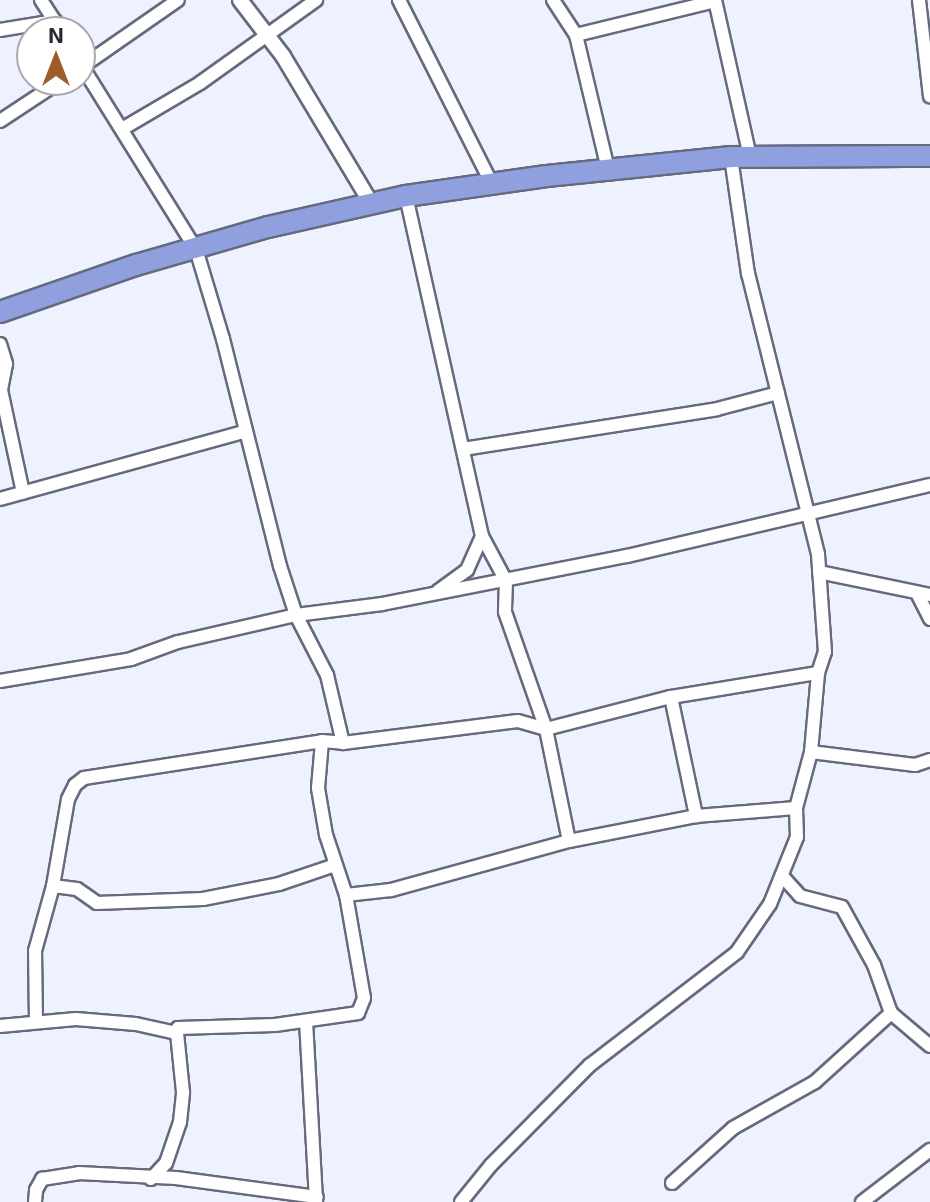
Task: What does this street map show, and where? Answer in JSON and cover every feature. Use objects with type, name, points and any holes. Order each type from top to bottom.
[{"type":"highway","points":[[0,312],[268,227],[406,196],[608,169],[741,157],[930,156]]},
{"type":"street","points":[[96,56],[178,0]]},
{"type":"street","points":[[240,0],[266,34],[371,203]]},
{"type":"street","points":[[122,129],[200,83],[316,0]]},
{"type":"street","points":[[399,0],[492,184]]},
{"type":"street","points":[[553,0],[576,35],[608,169]]},
{"type":"street","points":[[919,0],[930,96]]},
{"type":"street","points":[[461,1202],[491,1165],[590,1065],[737,952],[761,920],[783,877],[797,837],[796,808],[811,752],[818,673],[825,652],[819,572],[810,514],[748,274],[741,157],[715,1],[576,35]]},
{"type":"street","points":[[96,89],[196,249],[223,339],[243,432],[296,615],[327,675],[343,743]]},
{"type":"street","points":[[0,121],[38,96]]},
{"type":"street","points":[[406,196],[482,536],[506,581],[505,612],[546,729],[569,841]]},
{"type":"street","points":[[0,344],[6,364],[1,390],[23,493]]},
{"type":"street","points":[[463,449],[717,409],[778,393]]},
{"type":"street","points":[[0,499],[243,432]]},
{"type":"street","points":[[0,681],[131,659],[178,642],[296,615],[506,581],[930,485]]},
{"type":"street","points":[[431,594],[467,570],[482,536]]},
{"type":"street","points":[[819,572],[924,595],[930,619]]},
{"type":"street","points":[[36,1021],[35,951],[53,886],[68,799],[75,785],[84,778],[322,741],[343,743],[518,721],[546,729],[671,697],[818,673]]},
{"type":"street","points":[[671,697],[696,816]]},
{"type":"street","points":[[151,1179],[166,1163],[180,1122],[183,1092],[178,1028],[306,1021],[354,1015],[362,1007],[364,998],[346,895],[335,865],[318,788],[322,741]]},
{"type":"street","points":[[811,752],[915,765],[930,760]]},
{"type":"street","points":[[346,895],[431,880],[569,841],[696,816],[796,808]]},
{"type":"street","points":[[53,886],[77,889],[97,903],[203,899],[279,884],[335,865]]},
{"type":"street","points":[[783,877],[800,896],[842,907],[874,965],[891,1013],[930,1046]]},
{"type":"street","points":[[672,1183],[733,1128],[815,1082],[891,1013]]},
{"type":"street","points":[[0,1026],[36,1021],[104,1020],[177,1033]]},
{"type":"street","points":[[35,1202],[38,1184],[56,1175],[127,1173],[151,1179],[176,1178],[316,1199],[306,1021]]},
{"type":"street","points":[[862,1202],[930,1150]]}]
